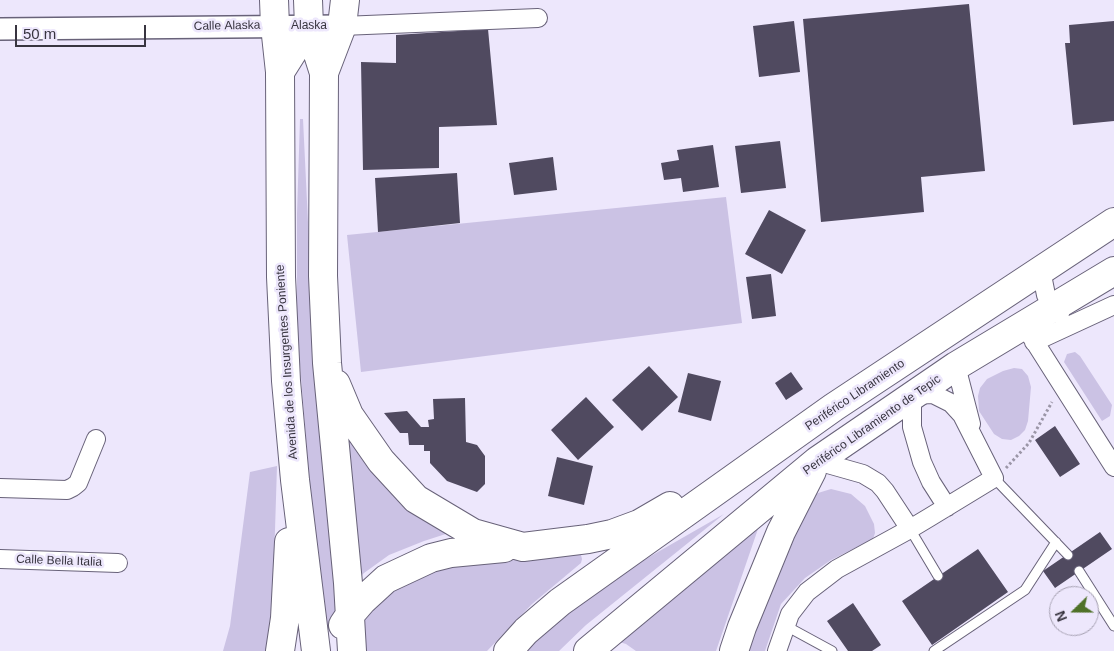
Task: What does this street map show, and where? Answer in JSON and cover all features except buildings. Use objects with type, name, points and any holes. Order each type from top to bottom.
[{"type":"main road","name":"Avenida de los Insurgentes Poniente","points":[[274,13],[280,72],[281,277],[286,381],[295,480],[316,651]]},
{"type":"main road","points":[[280,72],[308,13]]},
{"type":"main road","points":[[308,13],[324,73],[323,276],[327,363],[348,582],[352,651]]},
{"type":"main road","points":[[324,73],[344,13]]},
{"type":"main road","name":"Periférico Libramiento","points":[[508,651],[526,631],[560,602],[712,494],[834,408],[1114,222]]},
{"type":"main road","points":[[712,494],[752,483],[866,401],[897,390],[912,395],[912,382],[937,354],[1114,232]]},
{"type":"main road","name":"Periférico Libramiento de Tepic","points":[[594,646],[817,461],[956,366],[1029,334],[1054,308],[1114,271]]},
{"type":"main road","points":[[327,363],[349,415],[362,436],[381,461],[416,499],[473,533],[523,547]]},
{"type":"main road","points":[[280,651],[285,618],[289,560],[286,381]]},
{"type":"main road","points":[[330,651],[349,616],[386,579],[430,558],[451,553],[588,539],[612,534],[639,524],[761,454],[834,408]]},
{"type":"main road","points":[[734,651],[781,532],[817,461]]},
{"type":"street","name":"Alaska","points":[[274,13],[344,13]]},
{"type":"street","name":"Calle Alaska","points":[[0,30],[274,13]]},
{"type":"street","points":[[344,13],[538,18]]},
{"type":"street","points":[[1042,280],[1046,295],[1054,308],[1065,319],[1076,323]]},
{"type":"street","points":[[1114,305],[1076,323],[1029,334],[1114,468]]},
{"type":"street","points":[[956,366],[978,448]]},
{"type":"street","points":[[777,651],[790,614],[807,592],[837,569],[910,529],[947,507],[994,478],[962,415],[951,403],[933,394],[912,395],[912,427],[922,462],[931,482],[947,507]]},
{"type":"street","points":[[0,488],[67,490],[73,487],[78,483],[96,439]]},
{"type":"street","points":[[817,461],[862,474],[878,483],[910,529]]},
{"type":"street","name":"Calle Bella Italia","points":[[0,559],[118,563]]},
{"type":"lane","points":[[994,478],[1068,555]]},
{"type":"lane","points":[[910,529],[938,576]]},
{"type":"lane","points":[[934,651],[967,625],[1025,590],[1056,542]]},
{"type":"lane","points":[[1079,571],[1114,626]]},
{"type":"lane","points":[[786,626],[832,651]]},
{"type":"path","points":[[994,478],[1010,465],[1029,443],[1049,409],[1060,383]]},
{"type":"shaded area","points":[[300,119],[303,119],[313,326],[337,611],[322,639],[297,327],[297,214]]},
{"type":"shaded area","points":[[726,197],[742,323],[361,372],[347,235]]},
{"type":"shaded area","points":[[1075,352],[1080,356],[1112,405],[1110,416],[1102,421],[1064,362],[1067,354]]},
{"type":"shaded area","points":[[1014,368],[1022,369],[1028,376],[1031,387],[1028,421],[1025,430],[1011,440],[1002,439],[994,434],[979,411],[978,396],[980,388],[987,379]]},
{"type":"shaded area","points":[[353,433],[455,531],[389,555],[364,573],[353,584],[342,447]]},
{"type":"shaded area","points":[[277,466],[273,594],[266,651],[223,651],[230,626],[250,472]]},
{"type":"shaded area","points":[[831,489],[851,494],[865,506],[874,524],[875,533],[873,539],[831,560],[805,578],[781,604],[765,651],[745,651],[809,499],[818,493]]},
{"type":"shaded area","points":[[724,514],[586,625],[559,651],[521,651],[590,591]]},
{"type":"shaded area","points":[[758,529],[716,651],[636,651],[626,644],[613,640],[661,600]]},
{"type":"shaded area","points":[[577,552],[581,555],[581,563],[532,604],[487,651],[362,651],[359,617],[391,587],[456,558]]}]
